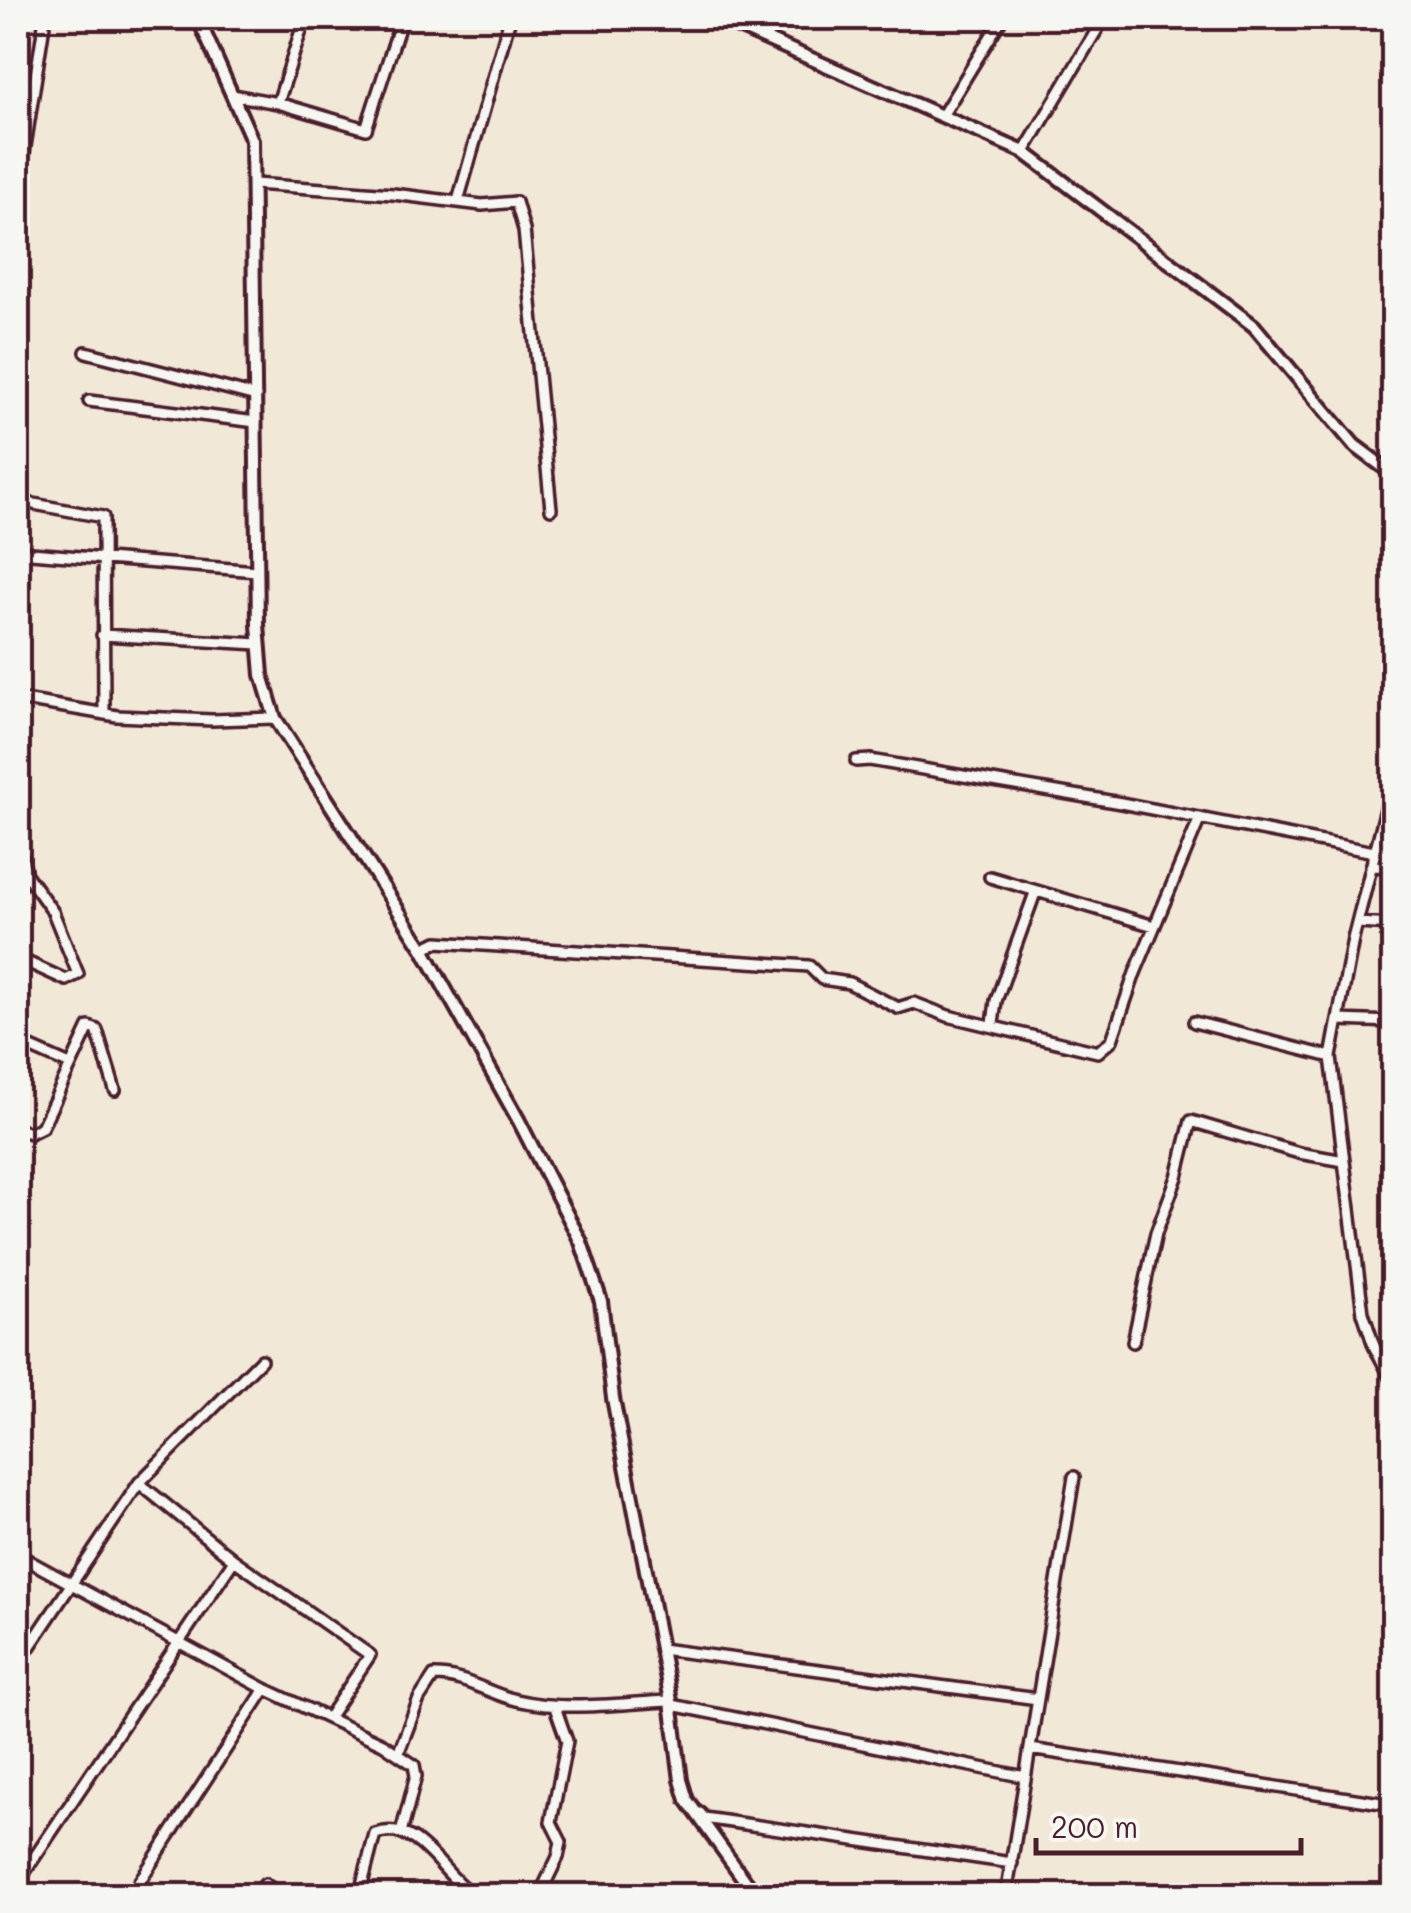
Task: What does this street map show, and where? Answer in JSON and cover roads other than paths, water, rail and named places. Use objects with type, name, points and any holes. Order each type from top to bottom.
[{"type":"street","points":[[18,191],[45,18]]},
{"type":"street","points":[[198,18],[252,140],[262,675],[275,718],[423,949],[581,1242],[594,1279],[672,1703],[686,1800],[756,1896]]},
{"type":"street","points":[[278,103],[305,18]]},
{"type":"street","points":[[232,94],[278,103],[364,130],[368,128],[402,18]]},
{"type":"street","points":[[458,201],[510,18]]},
{"type":"street","points":[[718,18],[1024,152],[1254,326],[1354,445],[1394,474]]},
{"type":"street","points":[[942,116],[1002,18]]},
{"type":"street","points":[[1024,152],[1104,18]]},
{"type":"street","points":[[254,184],[482,205],[512,201],[519,206],[551,508]]},
{"type":"street","points":[[86,352],[256,396]]},
{"type":"street","points":[[89,402],[256,422]]},
{"type":"street","points":[[18,501],[103,518],[104,714]]},
{"type":"street","points":[[18,552],[258,571]]},
{"type":"street","points":[[102,635],[260,644]]},
{"type":"street","points":[[18,699],[104,714],[212,720],[275,718]]},
{"type":"street","points":[[856,761],[870,760],[1374,852]]},
{"type":"street","points":[[1394,777],[1356,923],[1331,1057],[1363,1313],[1394,1383]]},
{"type":"street","points":[[423,949],[438,942],[810,966],[822,979],[849,983],[898,1008],[914,1003],[948,1016],[1098,1052],[1112,1040],[1200,818]]},
{"type":"street","points":[[18,846],[24,859],[18,891]]},
{"type":"street","points":[[1371,866],[1394,868]]},
{"type":"street","points":[[18,958],[66,980],[78,974],[53,912],[24,874]]},
{"type":"street","points":[[990,877],[1154,926]]},
{"type":"street","points":[[992,1024],[996,1001],[1035,892]]},
{"type":"street","points":[[1356,923],[1394,926]]},
{"type":"street","points":[[1338,1020],[1394,1022]]},
{"type":"street","points":[[1194,1022],[1331,1057]]},
{"type":"street","points":[[18,1129],[30,1134],[42,1127],[88,1028],[94,1026],[115,1090]]},
{"type":"street","points":[[18,1042],[70,1065]]},
{"type":"street","points":[[1132,1342],[1156,1233],[1177,1177],[1191,1121],[1344,1162]]},
{"type":"street","points":[[1381,1359],[1394,1351]]},
{"type":"street","points":[[18,1664],[139,1483],[262,1360]]},
{"type":"street","points":[[1006,1896],[1074,1478]]},
{"type":"street","points":[[139,1483],[234,1560],[370,1655],[328,1718]]},
{"type":"street","points":[[18,1555],[414,1765],[416,1776],[401,1833]]},
{"type":"street","points":[[18,1882],[234,1560]]},
{"type":"street","points":[[661,1649],[1038,1700]]},
{"type":"street","points":[[398,1754],[419,1698],[434,1676],[514,1700],[555,1707],[672,1703],[1026,1777]]},
{"type":"street","points":[[130,1896],[265,1689]]},
{"type":"street","points":[[539,1896],[561,1842],[551,1822],[567,1741],[555,1707]]},
{"type":"street","points":[[1030,1748],[1394,1804]]},
{"type":"street","points":[[686,1800],[704,1818],[1012,1863]]},
{"type":"street","points":[[360,1896],[375,1834],[385,1830],[425,1845],[462,1888],[476,1896]]},
{"type":"street","points":[[1387,1896],[1394,1854]]},
{"type":"street","points":[[257,1896],[265,1884],[282,1896]]}]
